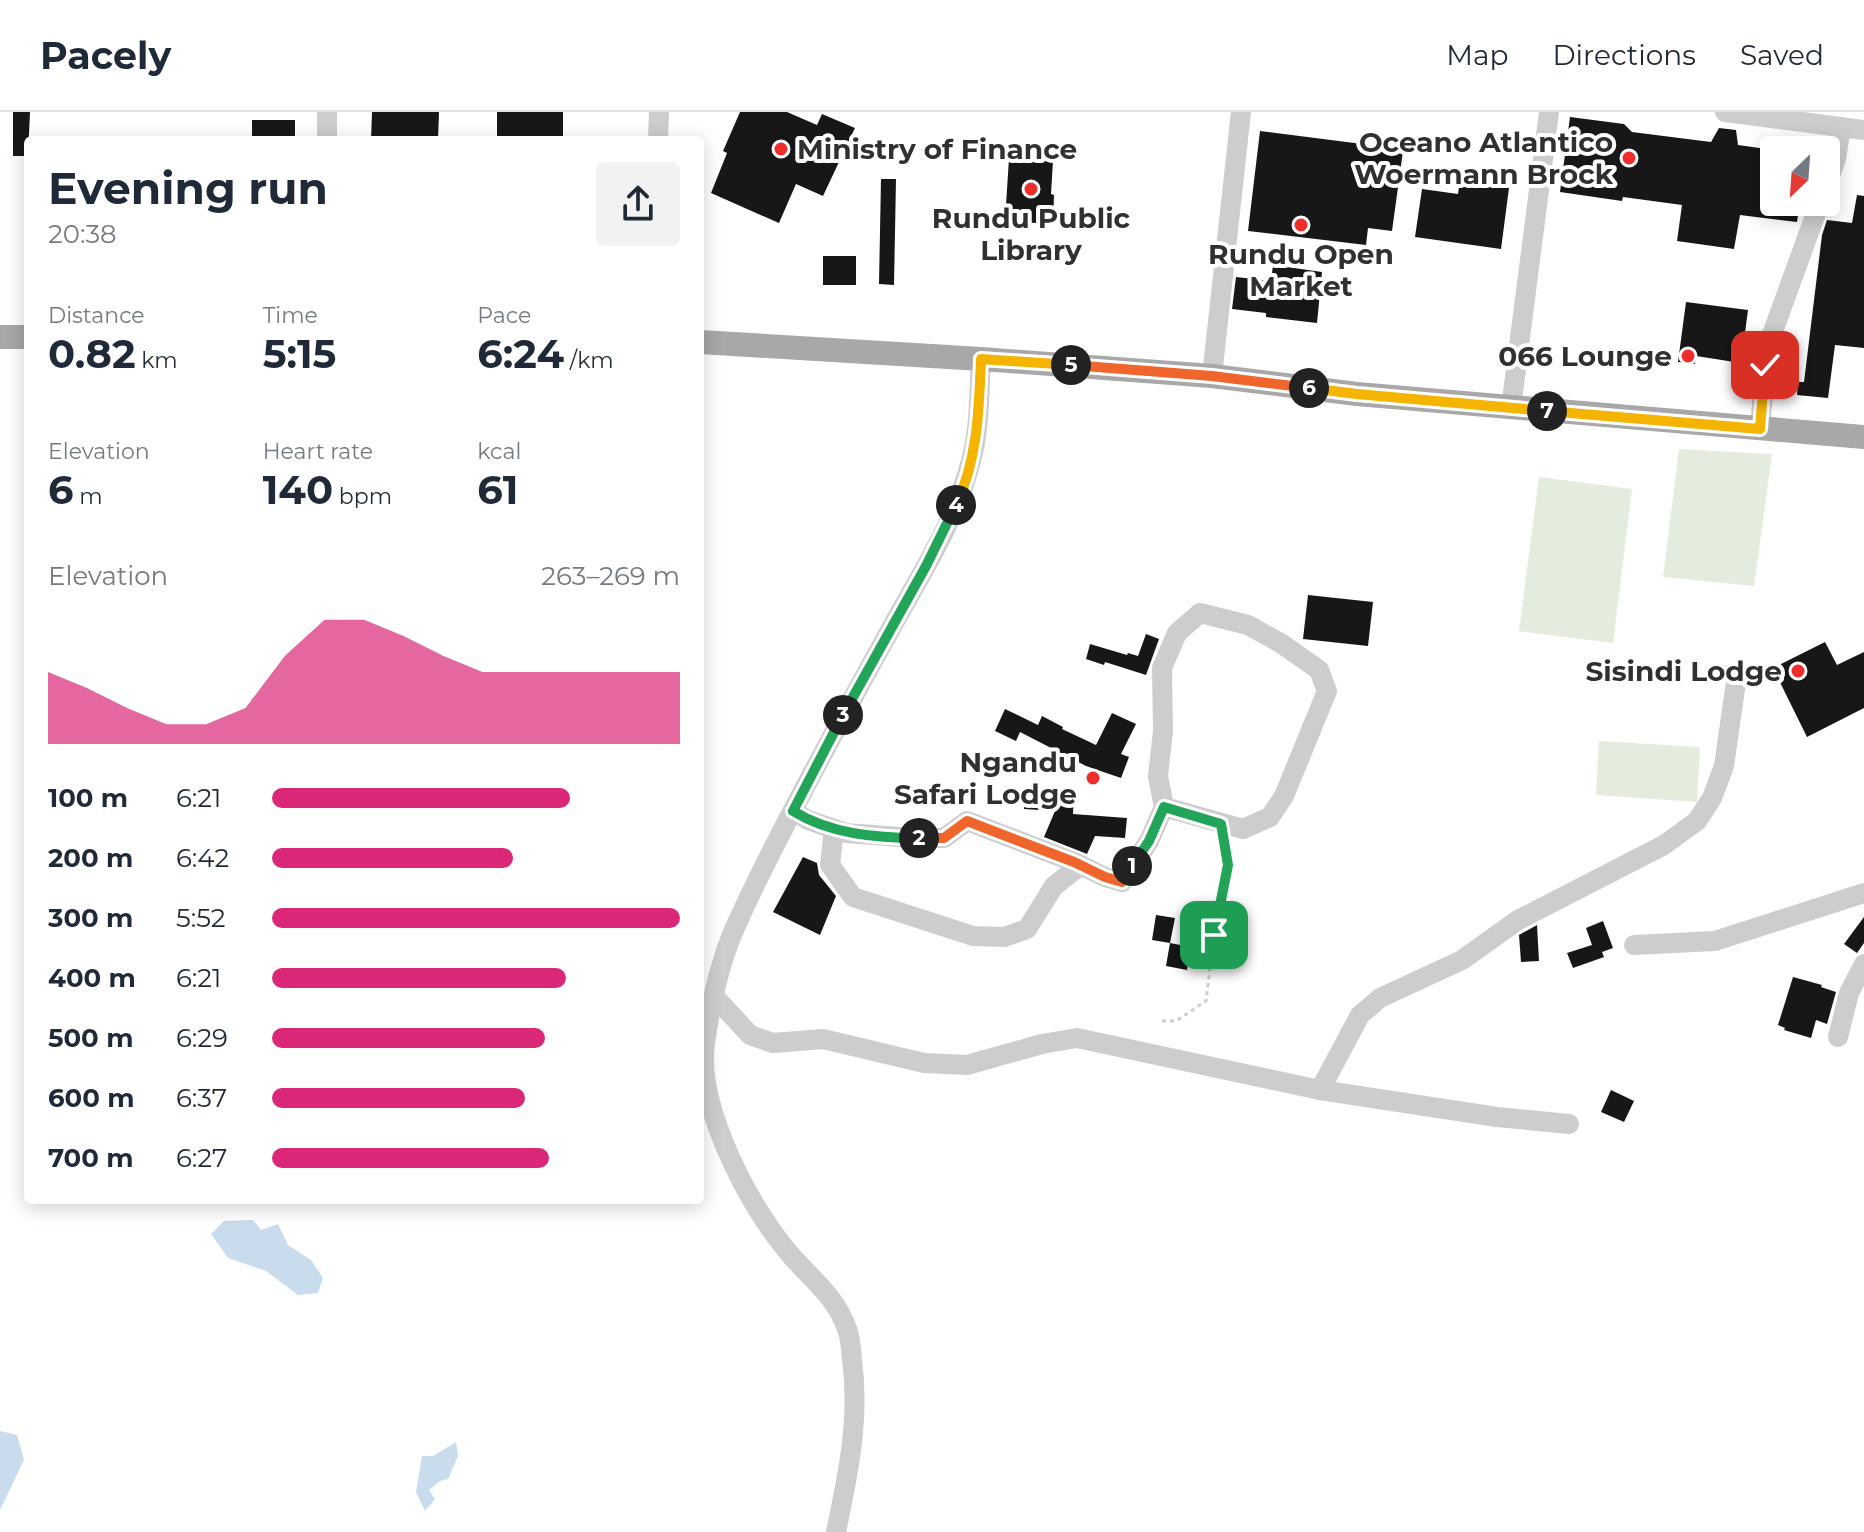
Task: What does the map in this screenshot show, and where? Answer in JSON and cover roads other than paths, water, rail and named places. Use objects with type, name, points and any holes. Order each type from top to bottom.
[{"type":"main road","points":[[0,337],[24,337]]},
{"type":"main road","points":[[704,342],[1212,376],[1357,394],[1864,437]]},
{"type":"street","points":[[327,112],[327,136]]},
{"type":"street","points":[[658,136],[659,112]]},
{"type":"street","points":[[1212,376],[1241,112]]},
{"type":"street","points":[[1511,408],[1549,112]]},
{"type":"street","points":[[1725,112],[1864,130]]},
{"type":"street","points":[[1840,136],[1841,127]]},
{"type":"street","points":[[1760,429],[1765,365],[1771,337],[1815,216]]},
{"type":"street","points":[[836,1532],[855,1425],[856,1384],[849,1333],[828,1294],[790,1255],[763,1221],[735,1167],[719,1129],[706,1084],[704,1047],[730,940],[793,811],[960,497],[972,459],[978,421],[981,359]]},
{"type":"street","points":[[793,811],[808,820],[846,833],[913,838],[944,838],[967,821],[1122,882],[1149,841],[1164,807],[1158,776],[1163,731],[1162,668],[1177,633],[1200,613],[1248,625],[1319,670],[1327,691],[1284,796],[1270,817],[1243,829],[1164,807]]},
{"type":"street","points":[[1320,1090],[1360,1015],[1380,998],[1462,960],[1518,920],[1664,845],[1697,821],[1712,798],[1724,766],[1736,682]]},
{"type":"street","points":[[834,829],[830,865],[853,897],[973,936],[1004,937],[1027,929],[1054,886],[1081,865]]},
{"type":"street","points":[[1634,945],[1715,941],[1864,893]]},
{"type":"street","points":[[1838,1037],[1849,993],[1864,964]]},
{"type":"street","points":[[714,996],[750,1035],[773,1043],[823,1039],[924,1063],[967,1065],[1042,1044],[1077,1038],[1320,1090],[1497,1117],[1569,1124]]},
{"type":"water","points":[[253,1220],[261,1230],[278,1224],[288,1245],[311,1260],[323,1278],[318,1293],[298,1295],[266,1271],[228,1258],[211,1234],[224,1221]]},
{"type":"water","points":[[0,1431],[17,1435],[24,1460],[0,1510]]},
{"type":"water","points":[[456,1442],[458,1456],[448,1479],[429,1490],[435,1499],[425,1511],[416,1492],[422,1456],[433,1456]]},
{"type":"place","name":"Ministry of Finance","points":[[781,149]]},
{"type":"place","name":"Oceano Atlantico Woermann Brock","points":[[1629,158]]},
{"type":"place","name":"Rundu Public Library","points":[[1031,189]]},
{"type":"place","name":"Rundu Open Market","points":[[1301,225]]},
{"type":"place","name":"066 Lounge","points":[[1688,356]]},
{"type":"place","name":"Sisindi Lodge","points":[[1798,671]]},
{"type":"place","name":"Ngandu Safari Lodge","points":[[1093,778]]}]
